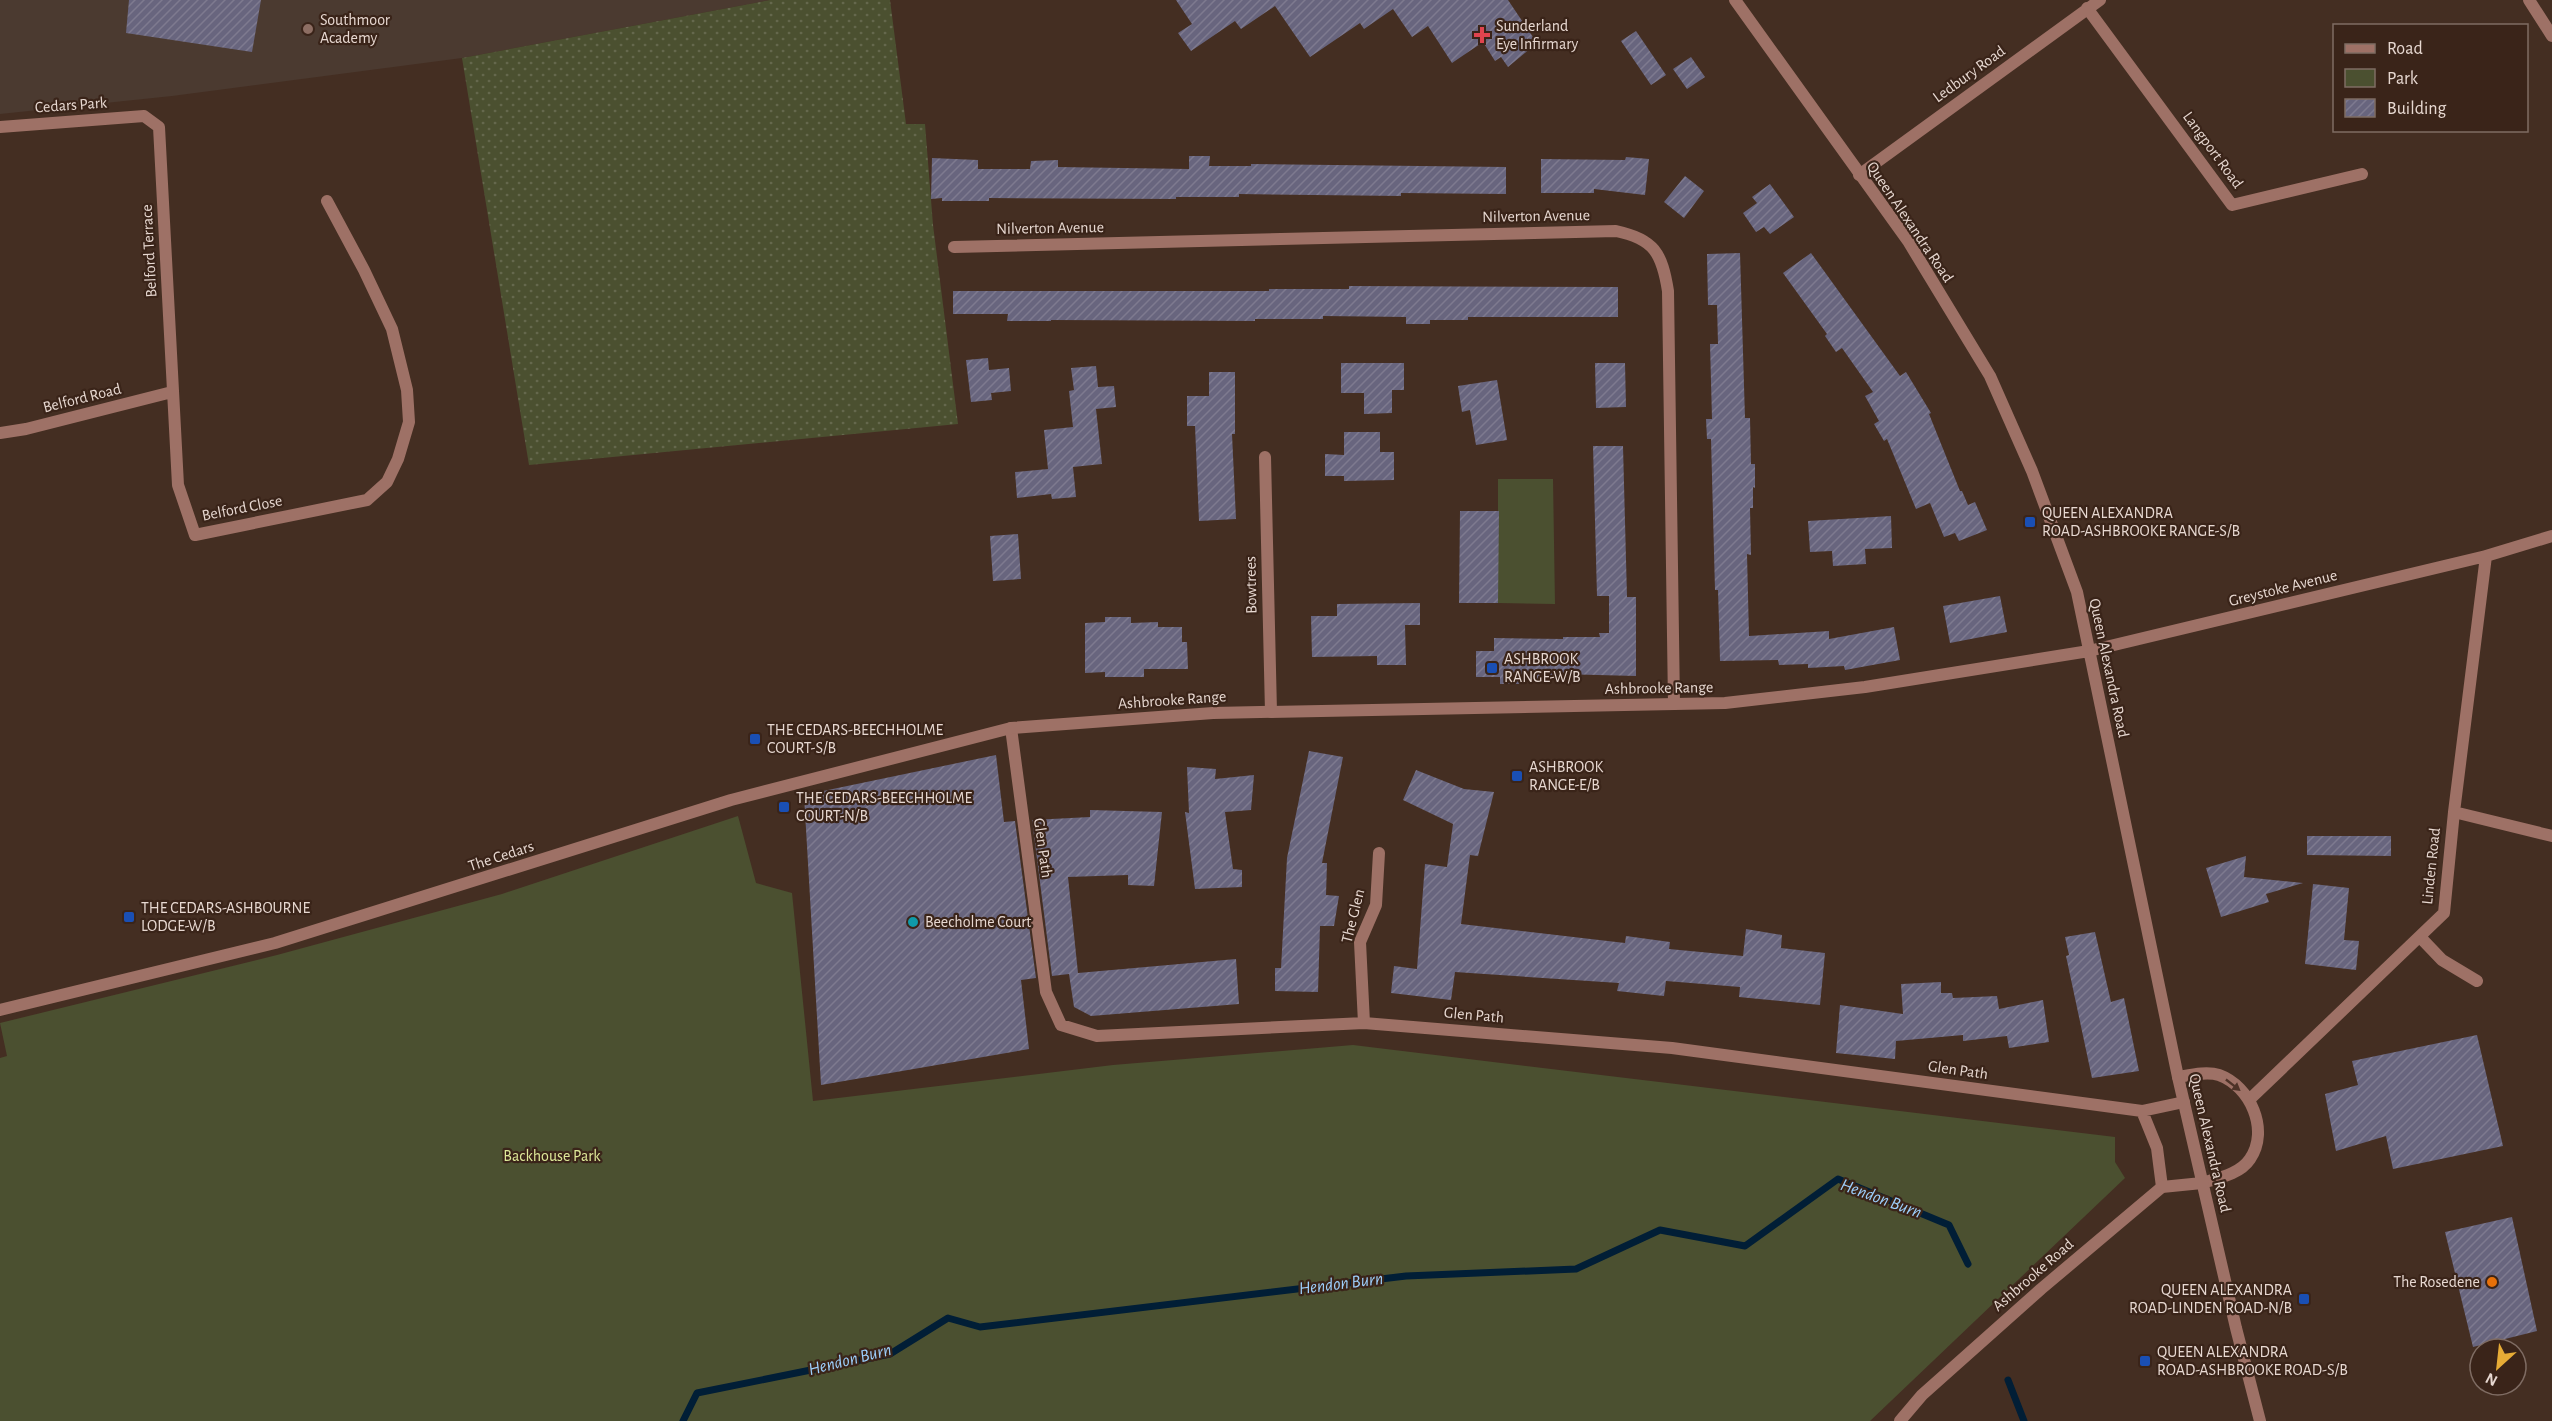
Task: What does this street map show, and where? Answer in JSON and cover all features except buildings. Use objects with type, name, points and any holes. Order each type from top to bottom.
[{"type":"street","name":"Queen Alexandra Road","points":[[1735,0],[1908,242],[1990,376],[2032,471],[2077,592],[2178,1077],[2260,1421]]},
{"type":"street","name":"Ledbury Road","points":[[1859,175],[2100,0]]},
{"type":"street","points":[[2529,0],[2552,36]]},
{"type":"street","name":"Langport Road","points":[[2087,8],[2232,205],[2362,174]]},
{"type":"street","name":"Cedars Park","points":[[0,127],[144,116]]},
{"type":"street","name":"Belford Terrace","points":[[144,116],[159,127],[172,392]]},
{"type":"street","name":"Belford Close","points":[[172,392],[178,485],[195,535],[367,500],[387,482],[398,459],[409,422],[406,390],[392,329],[327,201]]},
{"type":"street","name":"Nilverton Avenue","points":[[954,247],[1616,231],[1637,235],[1651,244],[1664,267],[1668,291],[1674,704]]},
{"type":"street","name":"Belford Road","points":[[0,433],[26,429],[172,392]]},
{"type":"street","name":"Bowtrees","points":[[1265,457],[1270,712]]},
{"type":"street","name":"Greystoke Avenue","points":[[2089,651],[2486,556],[2552,536]]},
{"type":"street","name":"Linden Road","points":[[2249,1100],[2444,913],[2454,812],[2486,556]]},
{"type":"street","name":"Ashbrooke Range","points":[[1011,728],[1213,713],[1725,703],[1865,687],[2089,651]]},
{"type":"street","name":"The Cedars","points":[[0,1010],[275,943],[731,800],[1011,728]]},
{"type":"street","name":"Glen Path","points":[[1011,728],[1046,992],[1060,1024],[1097,1036],[1364,1023],[1672,1048],[2142,1111],[2184,1102]]},
{"type":"street","points":[[2454,812],[2552,836]]},
{"type":"street","name":"The Glen","points":[[1364,1023],[1360,942],[1376,905],[1379,853]]},
{"type":"street","points":[[2420,937],[2442,960],[2476,981]]},
{"type":"street","points":[[2142,1111],[2157,1148],[2162,1187],[2202,1183],[2235,1173],[2250,1159],[2257,1143],[2259,1126],[2249,1100],[2232,1083],[2219,1075],[2178,1077]]},
{"type":"street","name":"Ashbrooke Road","points":[[1900,1421],[1923,1395],[2041,1288],[2162,1187]]},
{"type":"shaded area","name":"Southmoor Academy","points":[[0,0],[770,0],[462,58],[172,96],[0,114]]},
{"type":"green space","points":[[770,0],[890,0],[906,124],[925,124],[933,225],[958,424],[529,465],[462,58]]},
{"type":"green space","points":[[1498,479],[1553,479],[1555,604],[1498,603]]},
{"type":"green space","name":"Backhouse Park","points":[[738,816],[756,883],[792,893],[813,1101],[1113,1065],[1353,1045],[2115,1137],[2115,1162],[2125,1178],[1870,1421],[0,1421],[0,1058],[7,1056],[0,1023],[277,955],[502,894]]},
{"type":"waterway","name":"Hendon Burn","points":[[683,1421],[697,1393],[890,1354],[948,1318],[980,1327],[1406,1276],[1576,1269],[1660,1230],[1745,1246],[1838,1179],[1949,1225],[1968,1264]]},
{"type":"waterway","points":[[2008,1380],[2024,1421]]},
{"type":"place","name":"Southmoor Academy","points":[[308,29]]},
{"type":"place","name":"Sunderland Eye Infirmary","points":[[1482,35]]},
{"type":"place","name":"QUEEN ALEXANDRA ROAD-ASHBROOKE RANGE-S/B","points":[[2030,522]]},
{"type":"place","name":"ASHBROOK RANGE-W/B","points":[[1492,668]]},
{"type":"place","name":"THE CEDARS-BEECHHOLME COURT-S/B","points":[[755,739]]},
{"type":"place","name":"ASHBROOK RANGE-E/B","points":[[1517,776]]},
{"type":"place","name":"THE CEDARS-BEECHHOLME COURT-N/B","points":[[784,807]]},
{"type":"place","name":"THE CEDARS-ASHBOURNE LODGE-W/B","points":[[129,917]]},
{"type":"place","name":"Beecholme Court","points":[[913,922]]},
{"type":"place","name":"The Rosedene","points":[[2492,1282]]},
{"type":"place","name":"QUEEN ALEXANDRA ROAD-LINDEN ROAD-N/B","points":[[2304,1299]]},
{"type":"place","name":"QUEEN ALEXANDRA ROAD-ASHBROOKE ROAD-S/B","points":[[2145,1361]]}]
